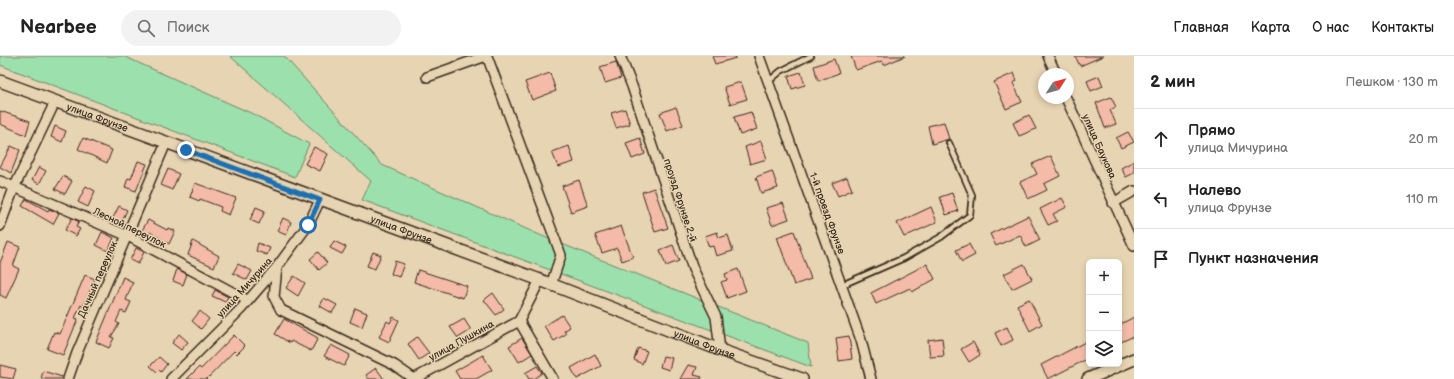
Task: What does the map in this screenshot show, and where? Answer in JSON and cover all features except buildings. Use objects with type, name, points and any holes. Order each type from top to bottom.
[{"type":"street","points":[[427,77],[486,56],[561,255],[551,285]]},
{"type":"street","name":"проузд Фрунзе 2-й","points":[[620,56],[632,86],[693,269],[716,317],[720,350]]},
{"type":"street","name":"1-й проезд Фрунзе","points":[[760,56],[861,340],[871,379]]},
{"type":"street","points":[[1048,56],[1053,68]]},
{"type":"street","name":"улица Фрунзе","points":[[0,81],[540,280],[720,350],[802,379]]},
{"type":"street","points":[[0,226],[14,188],[55,102]]},
{"type":"street","name":"улица Баукова","points":[[1069,104],[1134,246]]},
{"type":"street","name":"Дачный переулок","points":[[68,379],[77,353],[128,236],[166,143]]},
{"type":"street","name":"Лесной переулок","points":[[0,181],[128,236],[247,300]]},
{"type":"street","points":[[1113,203],[1134,191]]},
{"type":"street","name":"улица Мичурина","points":[[171,379],[278,267],[308,225],[320,200]]},
{"type":"street","points":[[278,267],[274,297],[281,310],[394,365],[414,379]]},
{"type":"street","points":[[540,280],[519,321],[553,379]]},
{"type":"street","name":"улица Пушкина","points":[[414,379],[519,321]]},
{"type":"street","points":[[1088,379],[1134,359]]},
{"type":"lane","points":[[769,81],[781,71],[811,56]]},
{"type":"lane","points":[[842,285],[904,258],[941,237],[970,215],[972,195],[949,143]]},
{"type":"green space","points":[[0,56],[123,56],[253,114],[309,144],[295,177],[0,65]]},
{"type":"green space","points":[[230,56],[284,56],[382,165],[542,236],[808,343],[811,367],[362,200],[371,181]]},
{"type":"route","points":[[186,150],[320,200],[308,225]]}]
